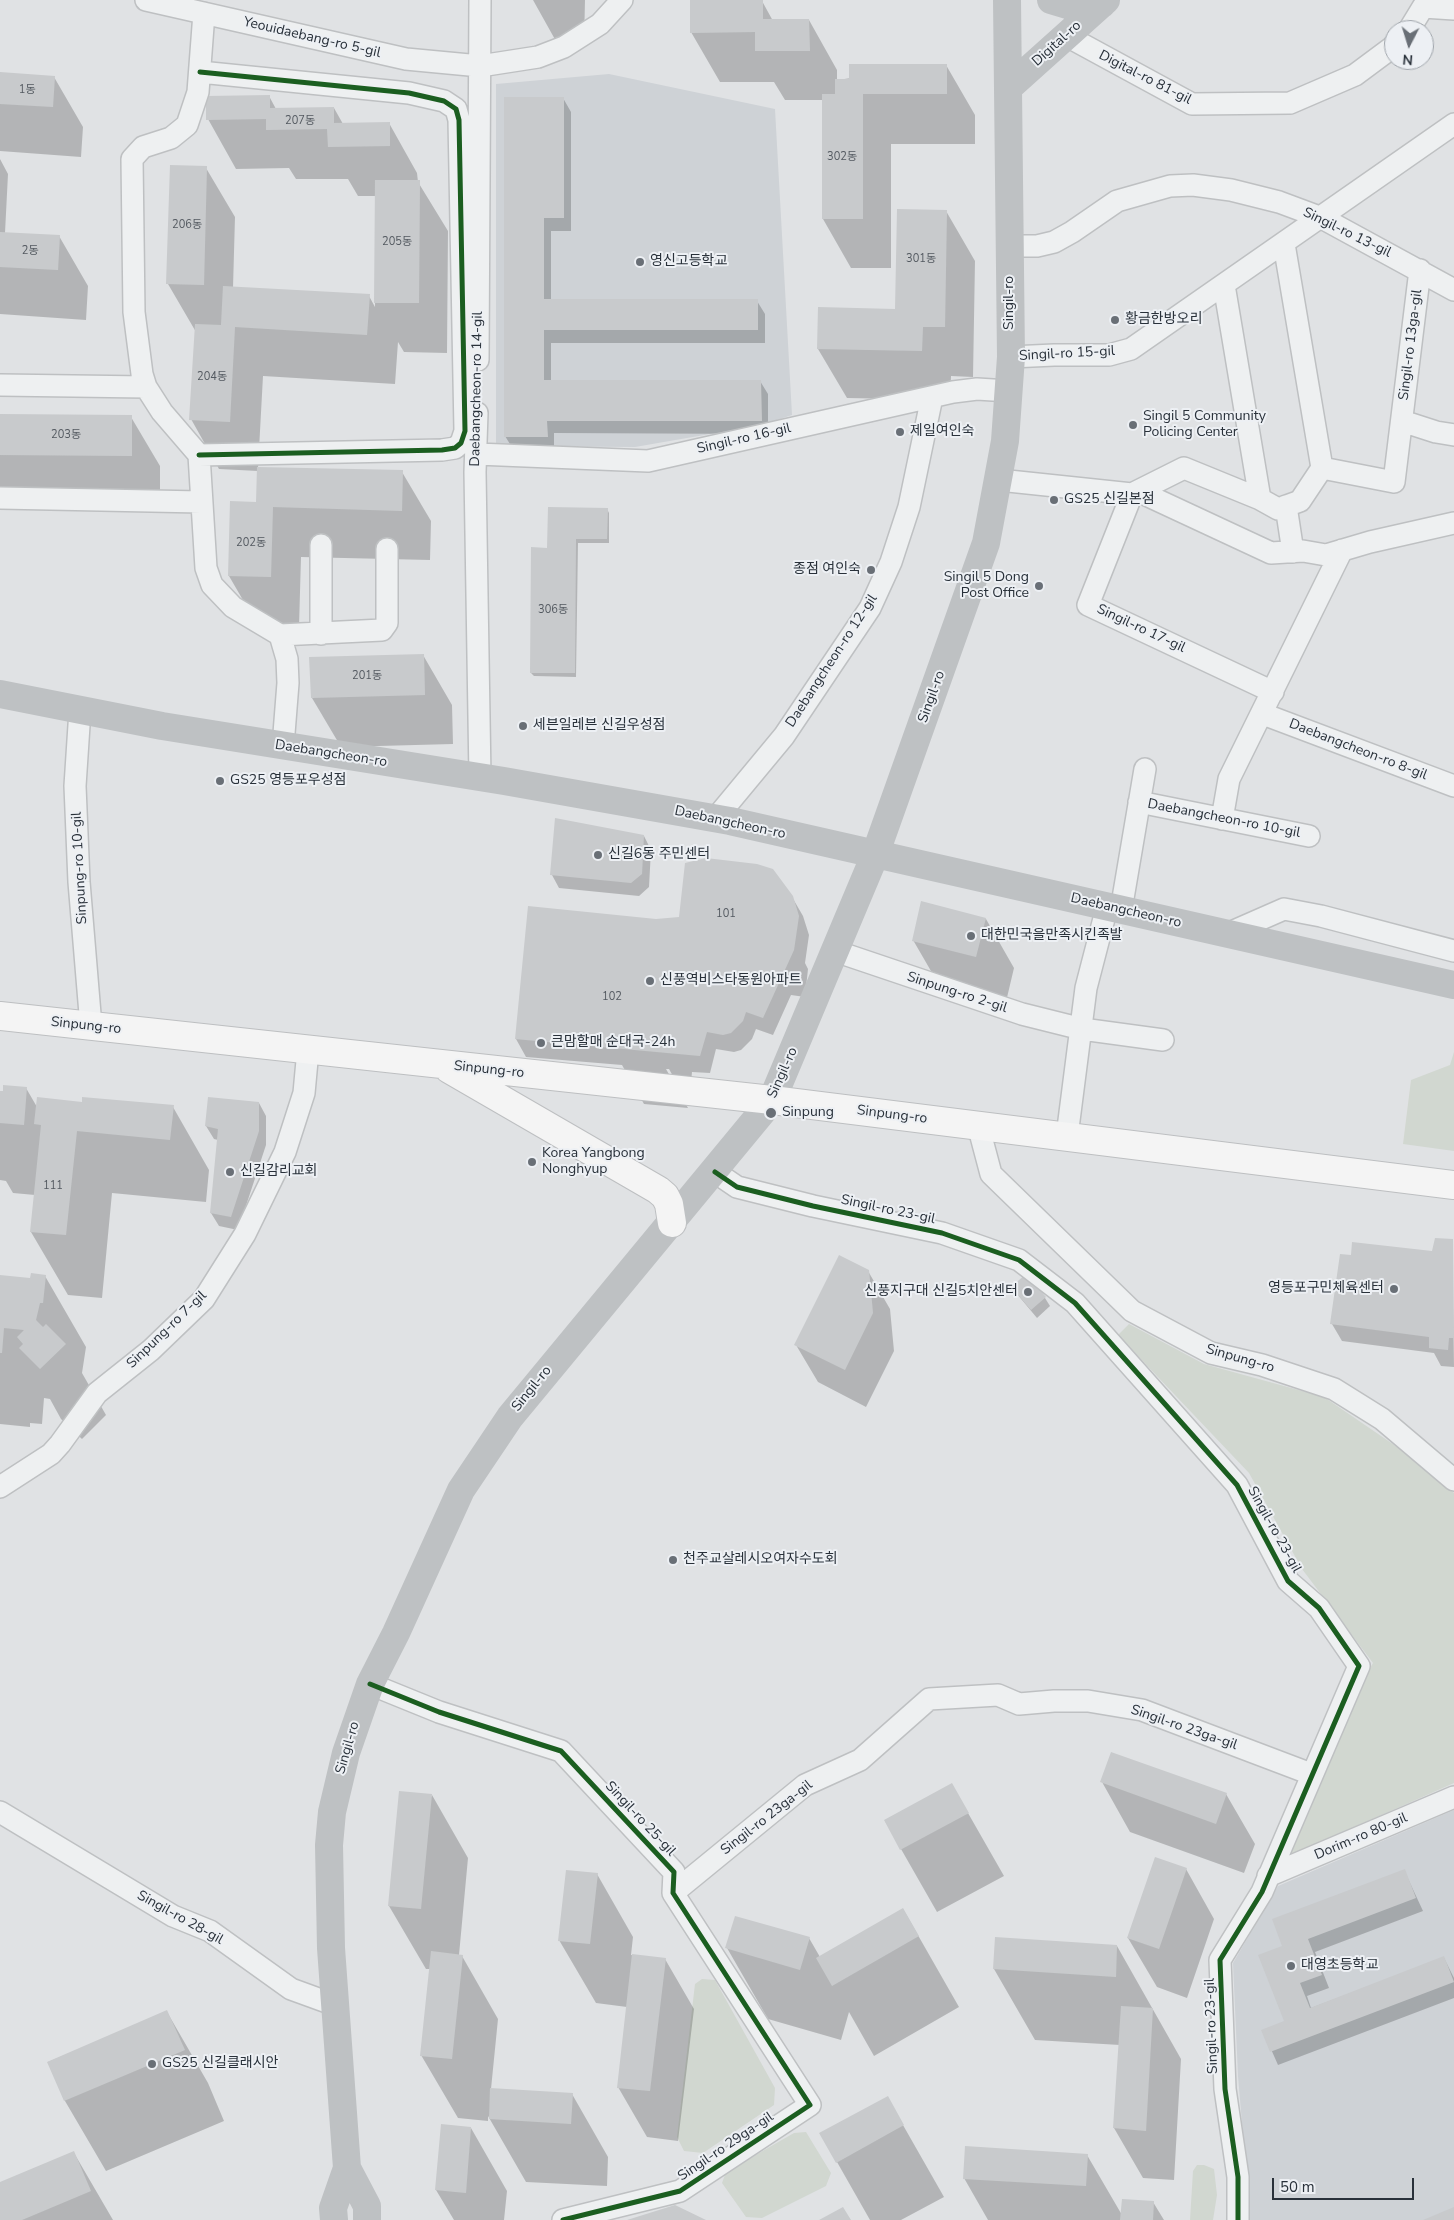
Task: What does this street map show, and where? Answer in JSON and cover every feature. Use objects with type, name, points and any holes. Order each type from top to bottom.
[{"type":"main road","name":"Singil-ro","points":[[334,2220],[334,2208],[347,2168],[335,2005],[329,1874],[332,1812],[346,1753],[370,1684],[396,1633],[461,1490],[479,1463],[538,1382],[715,1172],[772,1100],[875,856],[972,587],[986,543],[1005,441],[1009,392],[1008,0]]},
{"type":"main road","points":[[1051,0],[1072,6],[1104,2]]},
{"type":"main road","name":"Digital-ro","points":[[1008,88],[1104,2]]},
{"type":"main road","name":"Daebangcheon-ro","points":[[0,694],[162,726],[716,818],[875,856],[1454,985]]},
{"type":"main road","name":"Sinpung-ro","points":[[0,1016],[772,1100],[1453,1184]]},
{"type":"main road","points":[[441,1064],[658,1190],[665,1196],[669,1204],[672,1223]]},
{"type":"main road","name":"Singil-ro","points":[[347,2168],[367,2206],[367,2220]]},
{"type":"street","name":"Yeouidaebang-ro 5-gil","points":[[146,0],[406,59],[480,66],[538,57],[564,47],[600,24],[622,0]]},
{"type":"street","name":"Daebangcheon-ro 14-gil","points":[[480,0],[477,454],[480,778]]},
{"type":"street","points":[[1415,20],[1423,7],[1454,9]]},
{"type":"street","points":[[204,13],[198,92],[187,125],[171,138],[143,147],[132,159],[134,312],[142,374],[146,387],[162,412],[199,455],[206,568],[212,585],[233,607],[280,635],[382,630],[387,623],[387,549]]},
{"type":"street","name":"Digital-ro 81-gil","points":[[1065,35],[1192,104],[1290,103],[1355,75],[1384,53]]},
{"type":"street","points":[[199,455],[442,450],[456,448],[461,443],[465,432],[459,120],[456,109],[444,101],[409,93],[200,72]]},
{"type":"street","name":"Singil-ro 15-gil","points":[[1010,358],[1054,355],[1110,355],[1131,349],[1322,218],[1454,124]]},
{"type":"street","name":"Singil-ro 13-gil","points":[[1010,246],[1036,246],[1054,242],[1117,201],[1170,186],[1193,185],[1231,190],[1279,202],[1322,218],[1454,290]]},
{"type":"street","points":[[1132,494],[1184,468],[1260,498],[1278,509],[1300,501],[1322,468],[1284,244]]},
{"type":"street","name":"Singil-ro 13ga-gil","points":[[1322,468],[1394,482],[1420,270]]},
{"type":"street","points":[[1224,285],[1260,498]]},
{"type":"street","points":[[0,385],[146,387]]},
{"type":"street","name":"Singil-ro 16-gil","points":[[477,454],[648,461],[932,397],[977,389],[1009,392]]},
{"type":"street","name":"Daebangcheon-ro 12-gil","points":[[716,818],[784,736],[870,608],[891,562],[909,507],[932,397]]},
{"type":"street","name":"Singil-ro 13ga-gil","points":[[1402,421],[1436,432],[1454,435]]},
{"type":"street","points":[[999,480],[1132,494],[1140,492],[1271,553],[1293,552],[1326,555],[1454,523]]},
{"type":"street","name":"Singil-ro 17-gil","points":[[1132,494],[1088,605],[1274,692]]},
{"type":"street","points":[[0,498],[201,502]]},
{"type":"street","points":[[1286,506],[1293,552]]},
{"type":"street","points":[[321,545],[321,634]]},
{"type":"street","points":[[1222,819],[1229,779],[1274,692],[1342,550]]},
{"type":"street","points":[[280,635],[287,659],[288,683],[283,746]]},
{"type":"street","name":"Sinpung-ro 10-gil","points":[[80,710],[75,786],[79,882],[91,1026]]},
{"type":"street","name":"Daebangcheon-ro 8-gil","points":[[1263,714],[1454,786]]},
{"type":"street","name":"Daebangcheon-ro 10-gil","points":[[1114,908],[1145,769]]},
{"type":"street","name":"Daebangcheon-ro 10-gil","points":[[1139,802],[1309,836]]},
{"type":"street","points":[[1067,1136],[1086,988],[1114,908]]},
{"type":"street","points":[[1227,934],[1284,909],[1321,916],[1454,951]]},
{"type":"street","name":"Sinpung-ro 2-gil","points":[[835,951],[1013,1011],[1082,1029],[1163,1040]]},
{"type":"street","name":"Sinpung-ro 7-gil","points":[[0,1487],[51,1454],[97,1393],[151,1350],[204,1299],[245,1234],[285,1152],[304,1093],[308,1050]]},
{"type":"street","name":"Sinpung-ro","points":[[978,1126],[991,1174],[1132,1311],[1211,1353],[1262,1365],[1334,1389],[1382,1419],[1454,1480]]},
{"type":"street","name":"Singil-ro 23-gil","points":[[715,1172],[737,1187],[813,1206],[942,1233],[1019,1260],[1075,1303],[1237,1485],[1288,1581],[1319,1608],[1359,1666],[1311,1774],[1262,1892],[1220,1960],[1225,2089],[1238,2177],[1238,2220]]},
{"type":"street","name":"Singil-ro 25-gil","points":[[370,1684],[438,1712],[561,1751],[674,1872],[673,1893],[810,2105]]},
{"type":"street","name":"Singil-ro 23ga-gil","points":[[673,1893],[805,1785],[860,1760],[929,1699],[998,1695],[1019,1704],[1088,1701],[1142,1710],[1311,1774]]},
{"type":"street","name":"Dorim-ro 80-gil","points":[[1268,1876],[1454,1797]]},
{"type":"street","name":"Singil-ro 28-gil","points":[[0,1812],[173,1916],[210,1931],[291,1989],[335,2005]]},
{"type":"street","name":"Singil-ro 29ga-gil","points":[[563,2220],[680,2191],[810,2105]]},
{"type":"shaded area","name":"영신고등학교","points":[[609,74],[775,109],[792,415],[762,425],[635,447],[496,446],[496,84]]},
{"type":"shaded area","points":[[1454,1052],[1454,1151],[1403,1144],[1411,1080],[1450,1065]]},
{"type":"shaded area","points":[[1129,1324],[1204,1364],[1324,1397],[1422,1464],[1454,1493],[1454,1783],[1291,1855],[1311,1774],[1373,1663],[1302,1569],[1249,1473],[1118,1335]]},
{"type":"shaded area","points":[[1454,1810],[1454,2220],[1245,2220],[1246,2171],[1238,2076],[1233,1963],[1278,1886]]},
{"type":"shaded area","points":[[702,1979],[715,1980],[775,2088],[774,2105],[703,2153],[684,2151],[677,2137],[695,1984]]},
{"type":"shaded area","points":[[806,2132],[831,2173],[826,2186],[762,2218],[746,2217],[722,2183],[726,2172],[794,2133]]},
{"type":"shaded area","points":[[1197,2165],[1204,2165],[1214,2169],[1217,2195],[1213,2220],[1190,2220],[1193,2171]]},
{"type":"building","points":[[690,0],[763,0],[763,19],[809,19],[810,51],[755,51],[755,32],[690,33]]},
{"type":"building","points":[[849,64],[947,64],[947,94],[863,94],[863,219],[822,219],[822,94],[835,94],[835,79],[849,79]]},
{"type":"building","points":[[0,72],[55,76],[53,107],[0,104]]},
{"type":"building","points":[[270,95],[270,108],[334,107],[334,123],[390,122],[390,146],[328,147],[327,129],[266,130],[266,119],[206,120],[206,96]]},
{"type":"building","points":[[504,97],[564,97],[564,218],[544,218],[544,299],[758,299],[758,330],[544,330],[544,380],[761,380],[762,421],[547,421],[548,437],[504,437]]},
{"type":"building","points":[[170,165],[207,166],[204,285],[166,284]]},
{"type":"building","points":[[375,180],[420,180],[419,303],[374,303]]},
{"type":"building","points":[[897,209],[947,210],[945,327],[923,327],[922,351],[817,349],[818,307],[895,309]]},
{"type":"building","points":[[0,232],[60,235],[58,270],[0,267]]},
{"type":"building","points":[[223,286],[370,294],[367,335],[235,327],[230,422],[189,420],[195,324],[221,325]]},
{"type":"building","points":[[0,414],[132,415],[132,456],[0,455]]},
{"type":"building","points":[[257,467],[403,470],[402,511],[273,507],[271,577],[228,576],[230,501],[256,502]]},
{"type":"building","points":[[548,507],[608,508],[607,539],[576,539],[575,673],[530,673],[531,547],[547,548]]},
{"type":"building","points":[[424,654],[425,695],[311,698],[309,657]]},
{"type":"building","name":"신길6동 주민센터","points":[[555,818],[644,835],[642,874],[631,883],[550,875]]},
{"type":"building","name":"신풍역비스타동원아파트","points":[[706,858],[757,864],[773,869],[793,896],[799,916],[794,950],[763,1018],[746,1012],[743,1021],[731,1033],[723,1035],[707,1032],[700,1056],[515,1039],[528,906],[656,919],[679,917],[685,863]]},
{"type":"building","points":[[921,901],[986,918],[976,957],[912,941]]},
{"type":"building","points":[[3,1085],[27,1087],[24,1125],[0,1123],[0,1091],[3,1091]]},
{"type":"building","points":[[37,1097],[82,1102],[82,1097],[174,1105],[170,1140],[77,1131],[66,1235],[30,1232],[41,1125],[34,1124]]},
{"type":"building","name":"신길감리교회","points":[[208,1097],[259,1102],[259,1131],[231,1217],[210,1213],[218,1129],[205,1126]]},
{"type":"building","name":"영등포구민체육센터","points":[[1435,1238],[1453,1239],[1454,1338],[1449,1338],[1448,1350],[1429,1348],[1429,1337],[1330,1324],[1340,1254],[1351,1255],[1352,1242],[1432,1251]]},
{"type":"building","points":[[839,1255],[869,1270],[873,1313],[845,1370],[794,1345]]},
{"type":"building","points":[[31,1273],[46,1275],[43,1303],[40,1303],[36,1320],[43,1327],[46,1324],[66,1344],[40,1369],[19,1348],[23,1344],[17,1337],[24,1330],[4,1328],[2,1353],[0,1353],[0,1275],[30,1278]]},
{"type":"building","name":"신풍지구대 신길5치안센터","points":[[1026,1274],[1046,1297],[1031,1310],[1011,1287]]},
{"type":"building","points":[[1111,1752],[1227,1793],[1216,1824],[1100,1782]]},
{"type":"building","points":[[952,1783],[969,1813],[900,1850],[884,1820]]},
{"type":"building","points":[[399,1791],[432,1794],[421,1909],[388,1906]]},
{"type":"building","points":[[1155,1857],[1187,1868],[1159,1949],[1127,1938]]},
{"type":"building","name":"대영초등학교","points":[[1405,1869],[1416,1898],[1308,1939],[1322,1975],[1300,1983],[1310,2008],[1444,1956],[1454,1982],[1270,2052],[1261,2030],[1284,2021],[1258,1955],[1282,1946],[1272,1919]]},
{"type":"building","points":[[566,1870],[598,1873],[590,1944],[558,1941]]},
{"type":"building","points":[[903,1908],[919,1936],[832,1986],[816,1958]]},
{"type":"building","points":[[735,1916],[810,1937],[800,1970],[725,1948]]},
{"type":"building","points":[[995,1937],[1117,1945],[1116,1977],[993,1969]]},
{"type":"building","points":[[431,1951],[463,1955],[452,2059],[420,2056]]},
{"type":"building","points":[[632,1954],[666,1958],[650,2091],[617,2088]]},
{"type":"building","points":[[1121,2006],[1153,2008],[1146,2131],[1113,2128]]},
{"type":"building","points":[[167,2010],[185,2050],[64,2101],[47,2062]]},
{"type":"building","points":[[490,2088],[573,2093],[571,2124],[489,2119]]},
{"type":"building","points":[[888,2096],[904,2125],[836,2163],[819,2133]]},
{"type":"building","points":[[441,2124],[471,2127],[466,2193],[435,2190]]},
{"type":"building","points":[[965,2146],[1088,2154],[1086,2186],[963,2179]]},
{"type":"building","points":[[74,2151],[91,2191],[22,2220],[0,2220],[0,2182]]},
{"type":"building","points":[[1122,2199],[1154,2201],[1153,2220],[1120,2220]]},
{"type":"building","points":[[675,2205],[706,2220],[627,2220]]},
{"type":"building","points":[[843,2207],[851,2220],[819,2220]]},
{"type":"building","points":[[1454,2207],[1454,2220],[1423,2220]]},
{"type":"cycle path","points":[[199,455],[442,450],[455,448],[461,443],[465,431],[459,120],[456,109],[444,101],[409,93],[200,72]]},
{"type":"cycle path","points":[[715,1172],[737,1187],[813,1206],[942,1233],[1019,1260],[1075,1303],[1237,1485],[1288,1581],[1319,1608],[1359,1666],[1262,1892],[1220,1960],[1225,2089],[1238,2177],[1238,2220]]},
{"type":"cycle path","points":[[370,1684],[439,1712],[561,1751],[674,1872],[673,1893],[810,2105],[680,2191],[563,2220]]},
{"type":"place","name":"영신고등학교","points":[[640,262]]},
{"type":"place","name":"황금한방오리","points":[[1115,320]]},
{"type":"place","name":"Singil 5 Community Policing Center","points":[[1133,425]]},
{"type":"place","name":"제일여인숙","points":[[900,432]]},
{"type":"place","name":"GS25 신길본점","points":[[1054,500]]},
{"type":"place","name":"종점 여인숙","points":[[871,570]]},
{"type":"place","name":"Singil 5 Dong Post Office","points":[[1039,586]]},
{"type":"place","name":"세븐일레븐 신길우성점","points":[[523,726]]},
{"type":"place","name":"GS25 영등포우성점","points":[[220,781]]},
{"type":"place","name":"신길6동 주민센터","points":[[598,855]]},
{"type":"place","name":"대한민국을만족시킨족발","points":[[971,936]]},
{"type":"place","name":"신풍역비스타동원아파트","points":[[650,981]]},
{"type":"place","name":"큰맘할매 순대국-24h","points":[[541,1043]]},
{"type":"place","name":"Sinpung","points":[[771,1113]]},
{"type":"place","name":"Korea Yangbong Nonghyup","points":[[532,1162]]},
{"type":"place","name":"신길감리교회","points":[[230,1172]]},
{"type":"place","name":"영등포구민체육센터","points":[[1394,1289]]},
{"type":"place","name":"신풍지구대 신길5치안센터","points":[[1028,1292]]},
{"type":"place","name":"천주교살레시오여자수도회","points":[[673,1560]]},
{"type":"place","name":"대영초등학교","points":[[1291,1966]]},
{"type":"place","name":"GS25 신길클래시안","points":[[152,2064]]}]
